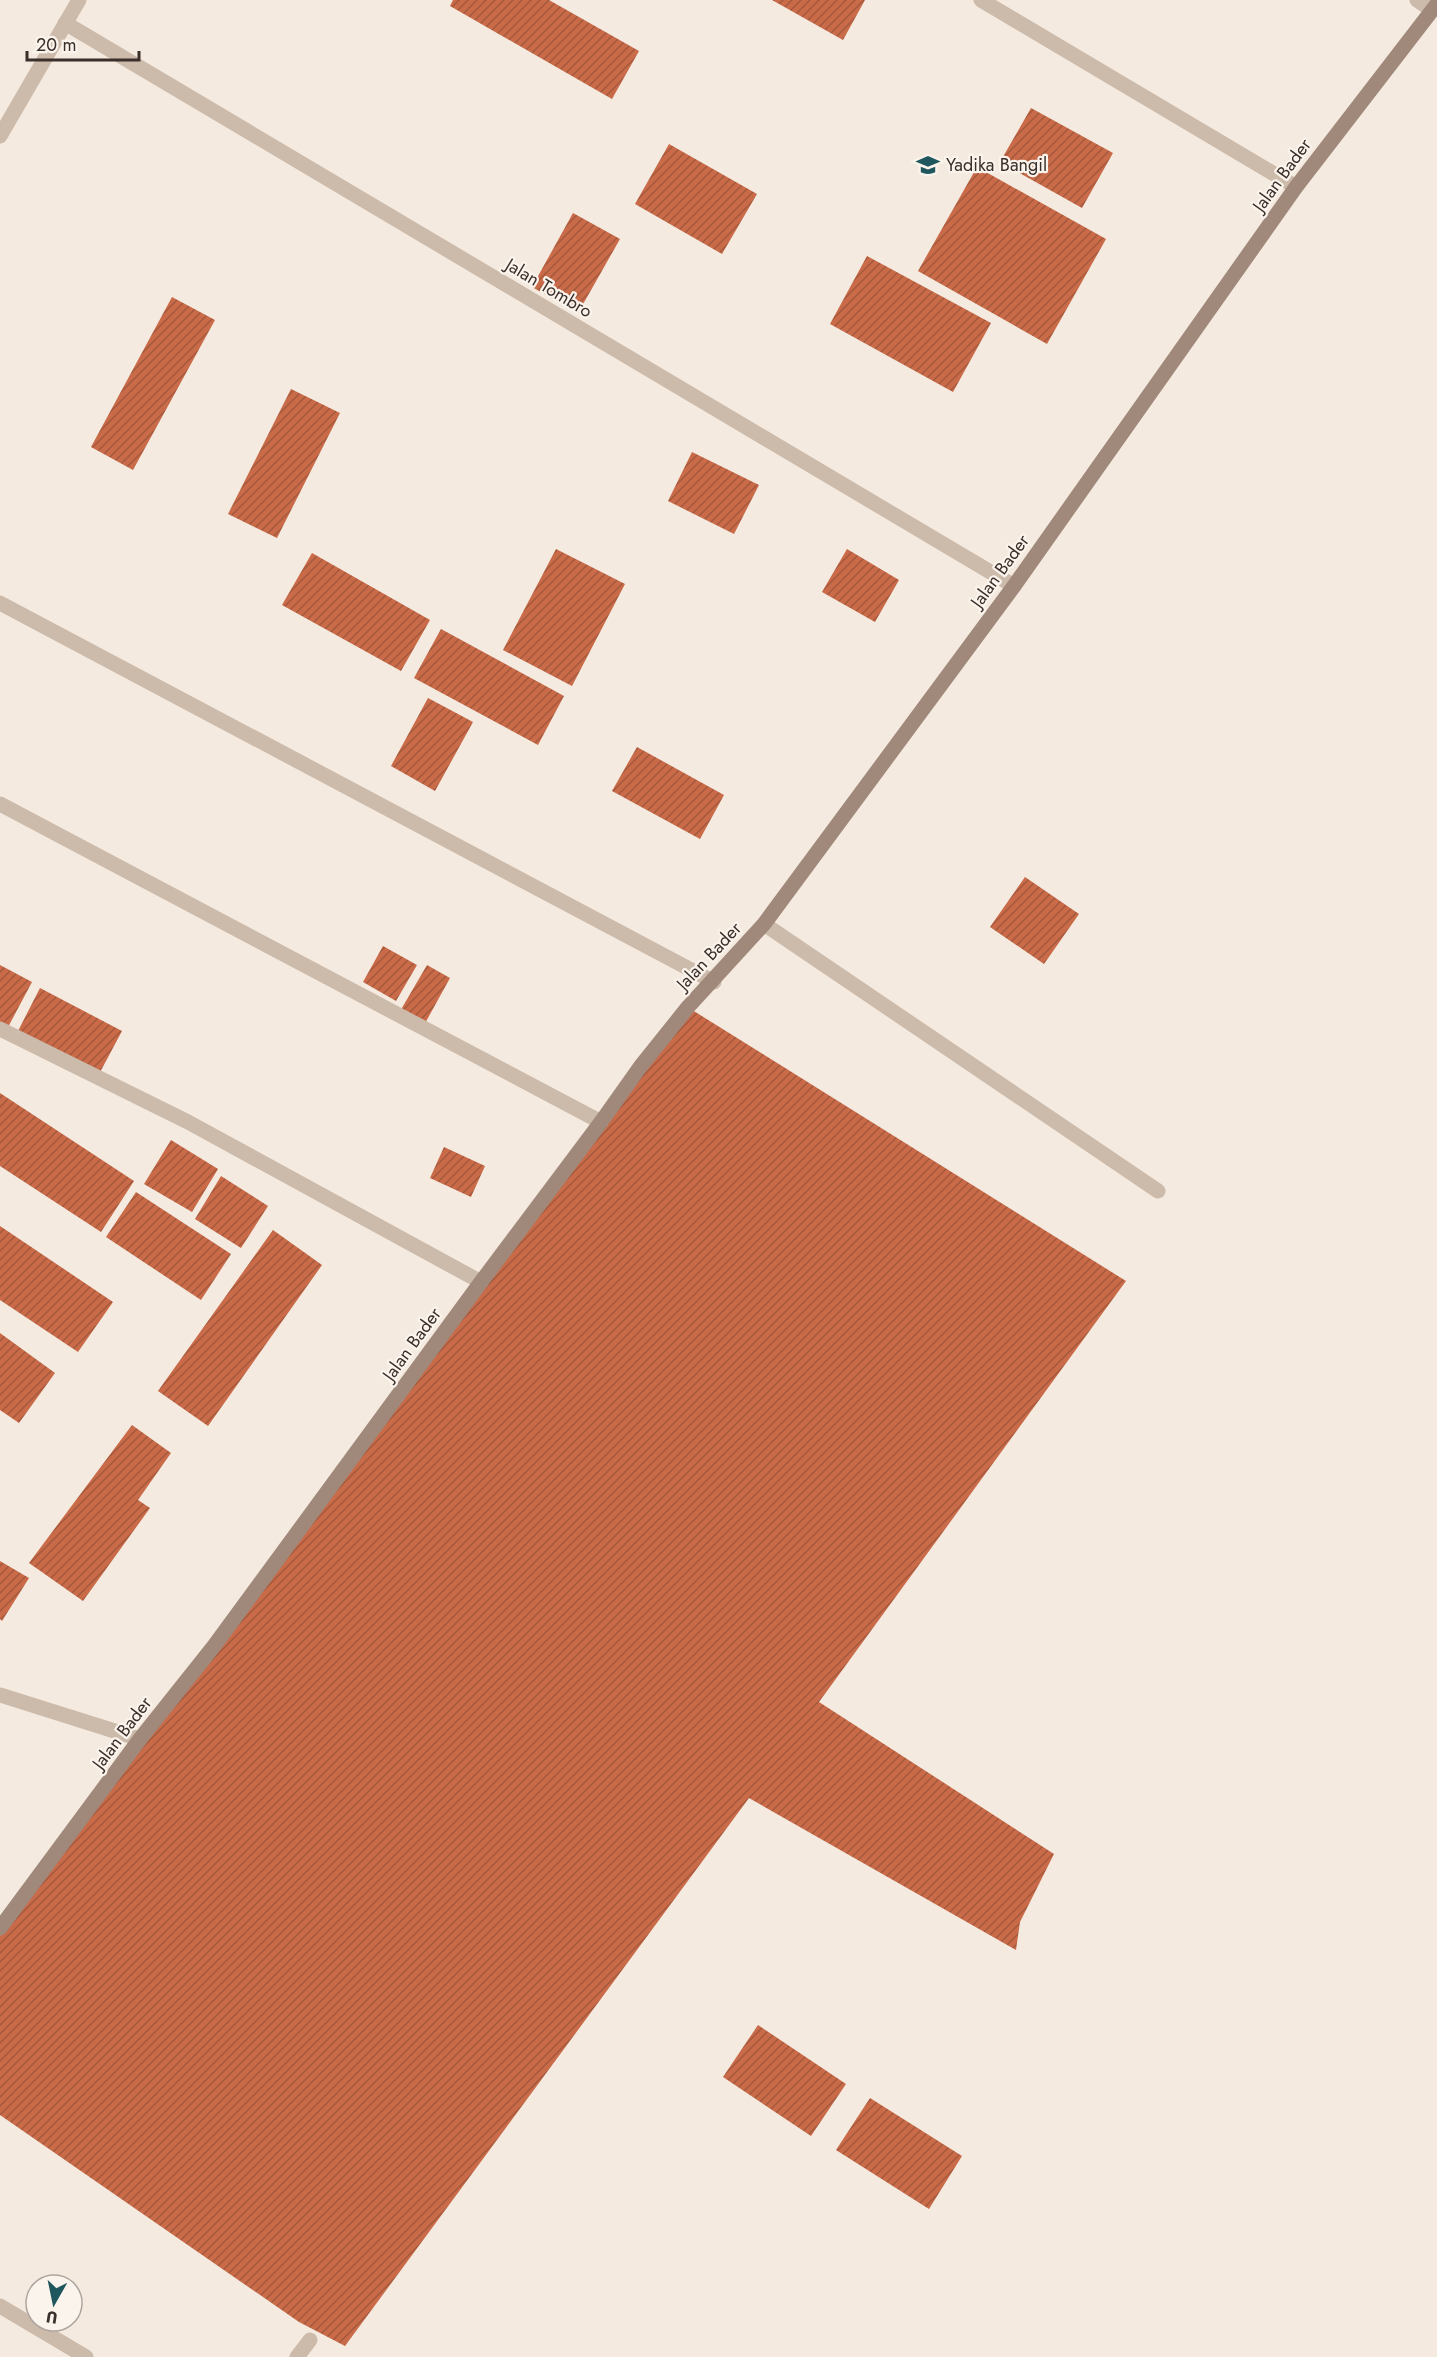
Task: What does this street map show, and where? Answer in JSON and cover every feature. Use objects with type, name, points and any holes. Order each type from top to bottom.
[{"type":"main road","name":"Jalan Bader","points":[[0,1928],[140,1739],[214,1646],[640,1067],[688,1007],[714,982],[764,924],[1014,586],[1296,187],[1435,7]]},
{"type":"street","points":[[0,136],[79,0]]},
{"type":"street","points":[[981,0],[1296,187]]},
{"type":"street","points":[[1417,0],[1435,7]]},
{"type":"street","name":"Jalan Tombro","points":[[65,23],[1014,586]]},
{"type":"street","points":[[0,603],[714,982]]},
{"type":"street","points":[[0,804],[601,1122]]},
{"type":"street","points":[[764,924],[1158,1191]]},
{"type":"street","points":[[0,1029],[189,1122],[481,1282]]},
{"type":"street","points":[[0,1695],[140,1739]]},
{"type":"street","points":[[0,2306],[86,2357]]},
{"type":"street","points":[[297,2357],[310,2340]]},
{"type":"building","points":[[453,0],[549,0],[639,51],[612,99],[450,6]]},
{"type":"building","points":[[772,0],[865,0],[843,40]]},
{"type":"building","points":[[1031,108],[1113,153],[1082,208],[1000,162]]},
{"type":"building","points":[[669,144],[757,194],[722,254],[635,204]]},
{"type":"building","points":[[977,167],[1106,239],[1047,344],[918,271]]},
{"type":"building","points":[[573,213],[620,239],[578,313],[532,287]]},
{"type":"building","points":[[867,256],[991,323],[953,392],[830,324]]},
{"type":"building","points":[[172,297],[215,320],[133,470],[91,447]]},
{"type":"building","points":[[291,389],[340,413],[277,538],[228,514]]},
{"type":"building","points":[[692,452],[759,485],[734,534],[668,501]]},
{"type":"building","points":[[556,549],[625,584],[572,686],[503,650]]},
{"type":"building","points":[[847,549],[899,580],[875,622],[822,592]]},
{"type":"building","points":[[312,553],[430,620],[401,671],[282,605]]},
{"type":"building","points":[[441,629],[564,696],[538,745],[414,678]]},
{"type":"building","points":[[428,698],[473,722],[435,791],[391,766]]},
{"type":"building","points":[[637,747],[724,795],[700,839],[612,791]]},
{"type":"building","points":[[1025,877],[1079,914],[1044,964],[990,927]]},
{"type":"building","points":[[383,946],[417,965],[396,1001],[363,982]]},
{"type":"building","points":[[0,965],[32,982],[7,1029],[0,1026]]},
{"type":"building","points":[[427,965],[450,978],[423,1027],[399,1013]]},
{"type":"building","points":[[40,988],[122,1031],[98,1076],[17,1033]]},
{"type":"building","points":[[689,1008],[1126,1281],[819,1702],[1054,1854],[1020,1922],[1016,1950],[749,1798],[345,2346],[299,2322],[0,2115],[0,1936]]},
{"type":"building","points":[[0,1093],[134,1181],[101,1232],[0,1166]]},
{"type":"building","points":[[171,1140],[218,1169],[192,1212],[144,1184]]},
{"type":"building","points":[[444,1147],[485,1166],[471,1197],[430,1178]]},
{"type":"building","points":[[221,1176],[268,1206],[241,1248],[195,1219]]},
{"type":"building","points":[[136,1192],[231,1254],[201,1300],[106,1237]]},
{"type":"building","points":[[0,1226],[113,1302],[78,1352],[0,1300]]},
{"type":"building","points":[[273,1230],[322,1265],[208,1426],[158,1391]]},
{"type":"building","points":[[0,1333],[55,1373],[19,1423],[0,1410]]},
{"type":"building","points":[[132,1425],[171,1453],[138,1500],[150,1508],[83,1601],[29,1563]]},
{"type":"building","points":[[0,1561],[29,1578],[2,1621],[0,1619]]},
{"type":"building","points":[[758,2025],[846,2084],[811,2136],[723,2077]]},
{"type":"building","points":[[870,2098],[962,2156],[929,2209],[836,2150]]},
{"type":"place","name":"Yadika Bangil","points":[[928,165]]}]
